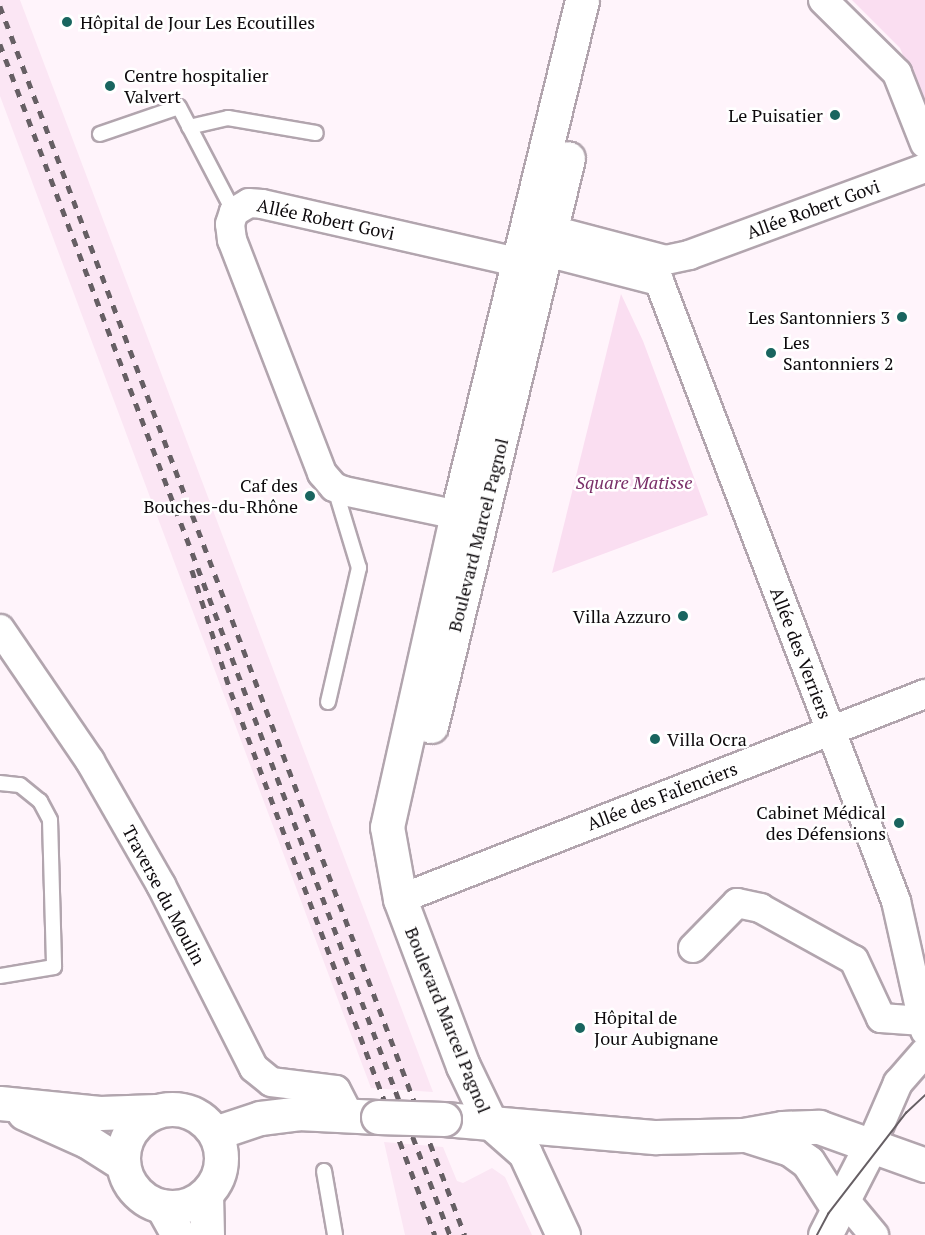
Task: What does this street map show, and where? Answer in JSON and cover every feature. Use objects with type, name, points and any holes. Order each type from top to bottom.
[{"type":"main road","name":"Boulevard Marcel Pagnol","points":[[535,247],[582,0]]},
{"type":"main road","name":"Boulevard Marcel Pagnol","points":[[490,1122],[475,1065],[407,896],[404,854],[406,826],[470,517],[535,247],[603,0]]},
{"type":"main road","points":[[0,1103],[100,1113],[183,1109],[207,1122],[215,1133],[221,1165],[206,1194],[207,1235]]},
{"type":"main road","points":[[0,1103],[87,1141],[123,1164],[136,1191],[162,1206],[178,1207],[206,1194]]},
{"type":"main road","points":[[123,1164],[130,1132],[156,1111]]},
{"type":"main road","points":[[215,1133],[260,1118],[298,1113],[490,1122],[656,1137],[743,1135],[782,1128],[819,1127],[925,1165]]},
{"type":"main road","points":[[490,1122],[525,1153],[563,1235]]},
{"type":"main road","points":[[743,1135],[772,1141],[808,1162],[836,1214]]},
{"type":"main road","points":[[836,1214],[872,1145]]},
{"type":"main road","points":[[162,1206],[178,1235]]},
{"type":"street","points":[[824,0],[897,73],[925,144]]},
{"type":"street","name":"Allée Robert Govi","points":[[334,487],[322,473],[232,240],[230,224],[234,212],[249,203],[535,247],[663,270],[690,255],[925,168]]},
{"type":"street","name":"Allée des Verriers","points":[[663,270],[831,731],[896,901],[924,1026]]},
{"type":"street","points":[[334,487],[470,517]]},
{"type":"street","name":"Traverse du Moulin","points":[[0,629],[90,761],[131,833],[254,1068],[271,1082],[336,1090],[364,1117]]},
{"type":"street","name":"Allée des FaÏenciers","points":[[407,896],[925,694]]},
{"type":"street","points":[[693,948],[737,903],[760,908],[854,960],[881,1018],[924,1026]]},
{"type":"street","points":[[872,1145],[898,1083],[925,1052]]},
{"type":"street","points":[[836,1214],[874,1235]]},
{"type":"lane","points":[[100,134],[179,107],[234,212]]},
{"type":"lane","points":[[189,127],[228,118],[316,133]]},
{"type":"lane","points":[[328,702],[359,568],[334,487]]},
{"type":"lane","points":[[0,783],[20,785],[40,801],[50,820],[54,967],[0,976]]},
{"type":"lane","points":[[324,1171],[335,1235]]},
{"type":"shaded area","points":[[0,0],[20,0],[433,1092],[371,1088],[0,96]]},
{"type":"shaded area","points":[[384,1142],[443,1147],[457,1181],[463,1183],[492,1168],[505,1177],[532,1235],[405,1235]]},
{"type":"green space","points":[[852,0],[925,0],[925,109],[900,48]]},
{"type":"green space","name":"Square Matisse","points":[[621,294],[643,341],[708,515],[552,573]]},
{"type":"tram line","points":[[817,1235],[828,1214],[906,1113],[925,1095]]},
{"type":"railway","points":[[0,6],[465,1235]]},
{"type":"railway","points":[[0,44],[450,1235]]},
{"type":"railway","points":[[192,570],[231,692],[435,1235]]},
{"type":"place","name":"Hôpital de Jour Les Ecoutilles","points":[[67,22]]},
{"type":"place","name":"Centre hospitalier Valvert","points":[[110,86]]},
{"type":"place","name":"Le Puisatier","points":[[835,115]]},
{"type":"place","name":"Les Santonniers 3","points":[[902,317]]},
{"type":"place","name":"Les Santonniers 2","points":[[771,353]]},
{"type":"place","name":"Caf des Bouches-du-Rhône","points":[[310,496]]},
{"type":"place","name":"Villa Azzuro","points":[[683,616]]},
{"type":"place","name":"Villa Ocra","points":[[655,739]]},
{"type":"place","name":"Cabinet Médical des Défensions","points":[[899,823]]},
{"type":"place","name":"Hôpital de Jour Aubignane","points":[[580,1028]]}]
